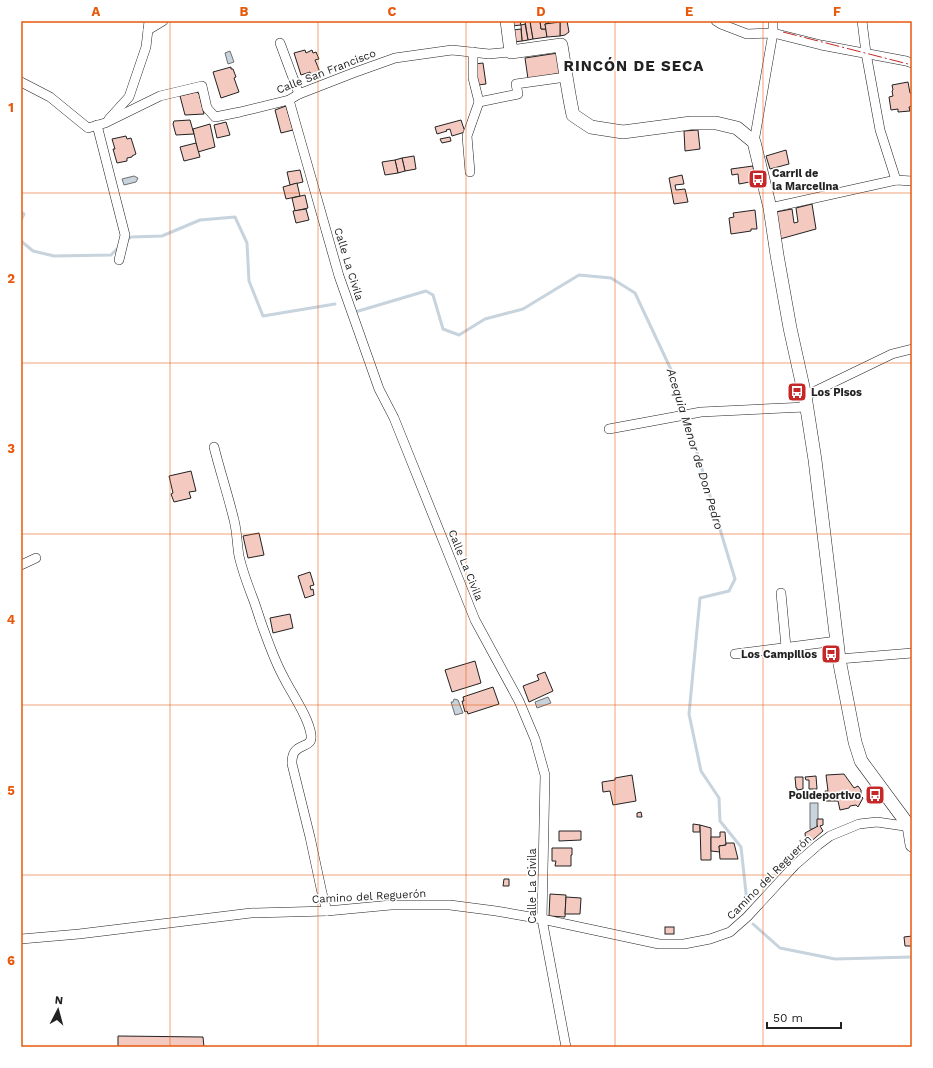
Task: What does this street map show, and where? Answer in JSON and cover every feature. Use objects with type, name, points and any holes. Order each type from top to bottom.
[{"type":"main road","points":[[507,21],[512,52],[561,45],[573,115],[591,127],[623,132],[691,123],[716,123],[737,128],[754,142],[770,208],[790,328],[815,460],[839,659],[855,742],[861,761],[910,827],[912,845]]},
{"type":"street","points":[[21,82],[50,97],[88,128],[101,124],[129,97],[146,47],[149,26],[163,21]]},
{"type":"street","points":[[716,21],[748,34],[773,34],[912,63]]},
{"type":"street","points":[[754,142],[774,21]]},
{"type":"street","points":[[862,21],[866,53],[880,130],[896,180]]},
{"type":"street","points":[[280,43],[299,94]]},
{"type":"street","name":"Calle San Francisco","points":[[101,124],[160,96],[202,86],[207,108],[215,117],[289,100],[299,94],[395,58],[452,50],[490,54],[512,52]]},
{"type":"street","points":[[470,172],[467,136],[479,102],[473,78],[473,52]]},
{"type":"street","points":[[479,102],[518,94],[516,84],[566,77]]},
{"type":"street","name":"Calle La Civila","points":[[289,100],[339,276],[379,389],[394,418],[475,620],[519,701],[535,739],[545,775],[542,919],[566,1047]]},
{"type":"street","points":[[101,124],[125,234],[119,260]]},
{"type":"street","points":[[770,208],[896,180],[912,181]]},
{"type":"street","points":[[609,429],[701,412],[805,402],[892,354],[912,349]]},
{"type":"street","points":[[214,447],[234,521],[240,556],[262,627],[283,677],[306,718],[310,729],[311,741],[309,744],[296,750],[293,754],[292,764],[327,911]]},
{"type":"street","points":[[21,565],[36,558]]},
{"type":"street","points":[[780,593],[786,647]]},
{"type":"street","points":[[734,654],[837,640]]},
{"type":"street","points":[[839,659],[912,653]]},
{"type":"street","name":"Camino del Reguerón","points":[[21,939],[79,934],[251,914],[327,911],[390,905],[450,906],[496,911],[542,919],[659,944],[684,944],[710,939],[730,932],[747,917],[795,865],[830,836],[859,824],[877,822],[910,827]]},
{"type":"shaded area","points":[[230,51],[234,62],[228,64],[225,53]]},
{"type":"shaded area","points":[[134,176],[138,178],[136,182],[124,185],[122,179]]},
{"type":"shaded area","points":[[548,697],[551,703],[537,708],[535,702]]},
{"type":"shaded area","points":[[454,699],[458,700],[463,713],[455,715],[451,702],[453,702]]},
{"type":"shaded area","points":[[810,803],[818,803],[818,829],[810,829]]},
{"type":"building","points":[[512,21],[522,22],[520,22],[521,25],[512,26]]},
{"type":"building","points":[[525,21],[530,21],[533,39],[528,40]]},
{"type":"building","points":[[530,21],[540,21],[541,29],[546,29],[547,37],[533,39]]},
{"type":"building","points":[[540,21],[548,21],[549,23],[545,24],[546,29],[541,29]]},
{"type":"building","points":[[567,21],[569,32],[560,36],[560,22]]},
{"type":"building","points":[[560,22],[560,36],[547,37],[545,24]]},
{"type":"building","points":[[525,24],[528,40],[522,41],[521,25]]},
{"type":"building","points":[[521,29],[522,41],[514,42],[513,30]]},
{"type":"building","points":[[305,50],[306,53],[312,50],[313,53],[316,52],[319,59],[315,60],[320,72],[311,75],[310,72],[301,75],[294,53]]},
{"type":"building","points":[[558,53],[561,73],[528,79],[525,58]]},
{"type":"building","points":[[483,63],[486,84],[478,85],[475,64]]},
{"type":"building","points":[[231,67],[236,77],[234,78],[239,92],[221,98],[213,72]]},
{"type":"building","points":[[908,82],[912,97],[912,106],[909,107],[910,111],[898,112],[898,109],[891,110],[889,97],[893,96],[892,85]]},
{"type":"building","points":[[197,92],[199,94],[204,114],[185,115],[180,96]]},
{"type":"building","points":[[286,106],[293,130],[281,133],[275,110]]},
{"type":"building","points":[[190,120],[194,134],[176,135],[173,124],[174,121]]},
{"type":"building","points":[[461,120],[465,132],[452,136],[450,129],[437,134],[435,127]]},
{"type":"building","points":[[226,122],[230,135],[217,138],[214,125]]},
{"type":"building","points":[[210,124],[215,147],[198,152],[193,129]]},
{"type":"building","points":[[698,130],[700,149],[685,151],[684,131]]},
{"type":"building","points":[[126,136],[127,139],[131,138],[136,154],[127,158],[127,161],[117,163],[112,139]]},
{"type":"building","points":[[450,137],[451,141],[442,143],[440,139]]},
{"type":"building","points":[[196,143],[200,157],[184,161],[180,147]]},
{"type":"building","points":[[786,150],[789,164],[770,169],[766,156]]},
{"type":"building","points":[[414,156],[416,169],[405,171],[402,158]]},
{"type":"building","points":[[402,158],[405,171],[398,173],[395,160]]},
{"type":"building","points":[[395,160],[398,173],[385,175],[382,162]]},
{"type":"building","points":[[753,166],[755,181],[739,184],[738,174],[732,175],[731,169]]},
{"type":"building","points":[[300,170],[303,182],[290,185],[287,172]]},
{"type":"building","points":[[682,175],[684,184],[675,185],[676,190],[685,189],[688,202],[674,204],[669,178]]},
{"type":"building","points":[[297,183],[300,196],[286,199],[283,187]]},
{"type":"building","points":[[305,195],[308,208],[295,211],[292,198]]},
{"type":"building","points":[[812,204],[816,229],[780,239],[776,212],[792,209],[794,223],[798,222],[796,208]]},
{"type":"building","points":[[306,209],[309,220],[296,223],[293,211]]},
{"type":"building","points":[[755,210],[757,229],[731,234],[729,218],[734,217],[733,213]]},
{"type":"building","points":[[191,471],[196,491],[189,492],[191,498],[174,502],[171,494],[173,493],[169,476]]},
{"type":"building","points":[[259,533],[264,555],[248,558],[243,536]]},
{"type":"building","points":[[310,572],[314,585],[310,586],[311,590],[313,589],[314,595],[305,598],[298,576]]},
{"type":"building","points":[[290,614],[293,628],[273,633],[270,618]]},
{"type":"building","points":[[475,661],[481,683],[452,692],[445,670]]},
{"type":"building","points":[[545,672],[553,691],[529,702],[523,686],[539,680],[537,675]]},
{"type":"building","points":[[493,687],[499,704],[468,714],[467,711],[465,712],[462,701],[464,701],[463,697]]},
{"type":"building","points":[[844,774],[854,788],[858,786],[861,790],[861,796],[863,798],[858,807],[856,805],[850,806],[849,808],[840,810],[838,801],[826,801],[825,791],[828,791],[826,775]]},
{"type":"building","points":[[632,775],[636,801],[613,805],[610,791],[603,792],[602,782]]},
{"type":"building","points":[[816,776],[817,789],[809,789],[809,780],[806,780],[805,777]]},
{"type":"building","points":[[795,777],[803,777],[803,789],[797,790]]},
{"type":"building","points":[[641,812],[642,817],[637,817],[637,813]]},
{"type":"building","points":[[817,819],[823,819],[823,825],[820,826],[823,831],[807,845],[805,833],[818,826]]},
{"type":"building","points":[[693,824],[700,825],[700,832],[693,832]]},
{"type":"building","points":[[700,825],[711,828],[711,860],[701,860]]},
{"type":"building","points":[[559,831],[581,831],[581,840],[559,841]]},
{"type":"building","points":[[720,832],[725,832],[726,845],[719,846],[720,852],[711,851],[711,837],[720,837]]},
{"type":"building","points":[[726,843],[734,843],[738,859],[720,859],[719,846],[726,845]]},
{"type":"building","points":[[552,848],[572,848],[571,866],[555,866],[556,861],[552,861]]},
{"type":"building","points":[[504,879],[509,879],[509,886],[503,886]]},
{"type":"building","points":[[550,894],[566,895],[565,917],[549,916]]},
{"type":"building","points":[[566,897],[581,898],[580,914],[565,914]]},
{"type":"building","points":[[665,927],[674,927],[674,934],[665,934]]},
{"type":"building","points":[[912,936],[912,946],[905,946],[904,937]]},
{"type":"building","points":[[118,1036],[203,1037],[204,1047],[118,1047]]},
{"type":"waterway","name":"Acequia Menor de Don Pedro","points":[[21,212],[24,214],[21,220]]},
{"type":"waterway","name":"Acequia Menor de Don Pedro","points":[[127,240],[131,237],[162,236],[200,220],[235,217],[247,243],[249,281],[263,316],[335,304]]},
{"type":"waterway","name":"Acequia Menor de Don Pedro","points":[[21,241],[33,251],[54,256],[111,255],[118,248]]},
{"type":"waterway","name":"Acequia Menor de Don Pedro","points":[[355,312],[426,291],[433,295],[443,329],[459,335],[485,319],[523,309],[579,275],[611,278],[635,293],[674,376],[735,579],[729,591],[700,598],[689,714],[701,771],[719,798],[720,821],[741,847],[747,902]]},
{"type":"waterway","name":"Acequia Menor de Don Pedro","points":[[753,924],[780,948],[835,959],[912,957]]},
{"type":"power","points":[[783,32],[912,65]]},
{"type":"place","name":"Carril de la Marcelina","points":[[758,179]]},
{"type":"place","name":"Los Pisos","points":[[797,392]]},
{"type":"place","name":"Los Campillos","points":[[831,654]]},
{"type":"place","name":"Polideportivo","points":[[875,795]]},
{"type":"district","name":"RINCÓN DE SECA","points":[[634,66]]}]
